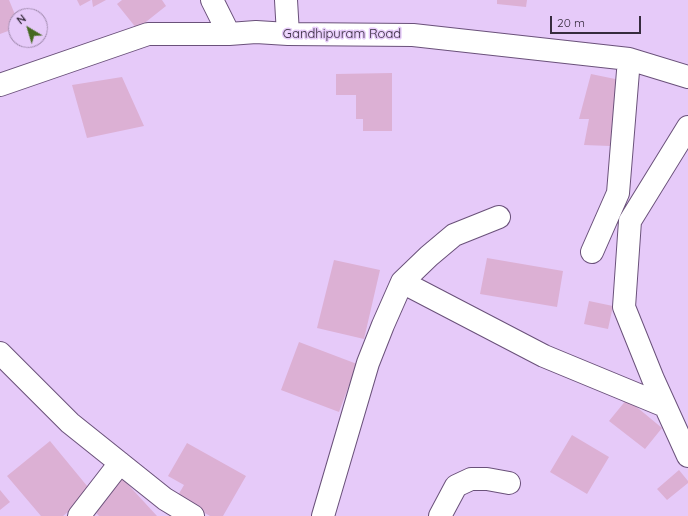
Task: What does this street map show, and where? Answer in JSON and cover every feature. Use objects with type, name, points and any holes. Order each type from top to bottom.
[{"type":"street","points":[[212,0],[229,34]]},
{"type":"street","points":[[286,0],[288,34]]},
{"type":"street","name":"Gandhipuram Road","points":[[0,86],[148,34],[229,34],[256,32],[288,34],[413,34],[629,59],[688,77]]},
{"type":"street","points":[[592,252],[618,193],[629,59]]},
{"type":"street","points":[[688,127],[630,221],[624,307],[653,379],[688,456]]},
{"type":"street","points":[[323,516],[368,363],[402,282],[454,235],[499,217]]},
{"type":"street","points":[[402,282],[544,356],[665,406]]},
{"type":"street","points":[[0,353],[70,423],[164,499],[193,516]]},
{"type":"street","points":[[80,516],[120,463]]},
{"type":"street","points":[[440,516],[456,486],[471,479],[487,479],[509,483]]},
{"type":"building","points":[[0,0],[9,0],[12,8],[8,8],[8,31],[0,34]]},
{"type":"building","points":[[77,0],[91,0],[80,6]]},
{"type":"building","points":[[92,0],[106,0],[93,7]]},
{"type":"building","points":[[122,0],[162,0],[166,6],[137,29],[117,4]]},
{"type":"building","points":[[497,0],[527,0],[526,7],[497,4]]},
{"type":"building","points":[[392,73],[392,131],[363,131],[363,119],[356,119],[356,95],[336,95],[336,74]]},
{"type":"building","points":[[591,74],[620,80],[610,146],[584,145],[589,119],[579,119]]},
{"type":"building","points":[[122,77],[144,126],[87,138],[72,85]]},
{"type":"building","points":[[487,258],[563,271],[557,307],[480,294]]},
{"type":"building","points":[[334,260],[380,270],[364,339],[317,328]]},
{"type":"building","points":[[589,301],[613,306],[608,329],[584,324]]},
{"type":"building","points":[[299,342],[357,364],[339,412],[281,390]]},
{"type":"building","points":[[627,399],[662,428],[645,449],[609,421]]},
{"type":"building","points":[[572,435],[609,457],[587,494],[550,472]]},
{"type":"building","points":[[50,441],[92,492],[63,516],[41,516],[7,476]]},
{"type":"building","points":[[187,443],[246,476],[223,516],[210,516],[177,497],[184,485],[168,476]]},
{"type":"building","points":[[679,470],[688,483],[667,500],[657,489]]},
{"type":"building","points":[[122,478],[157,516],[99,516],[91,507]]},
{"type":"building","points":[[0,490],[10,502],[0,510]]}]
